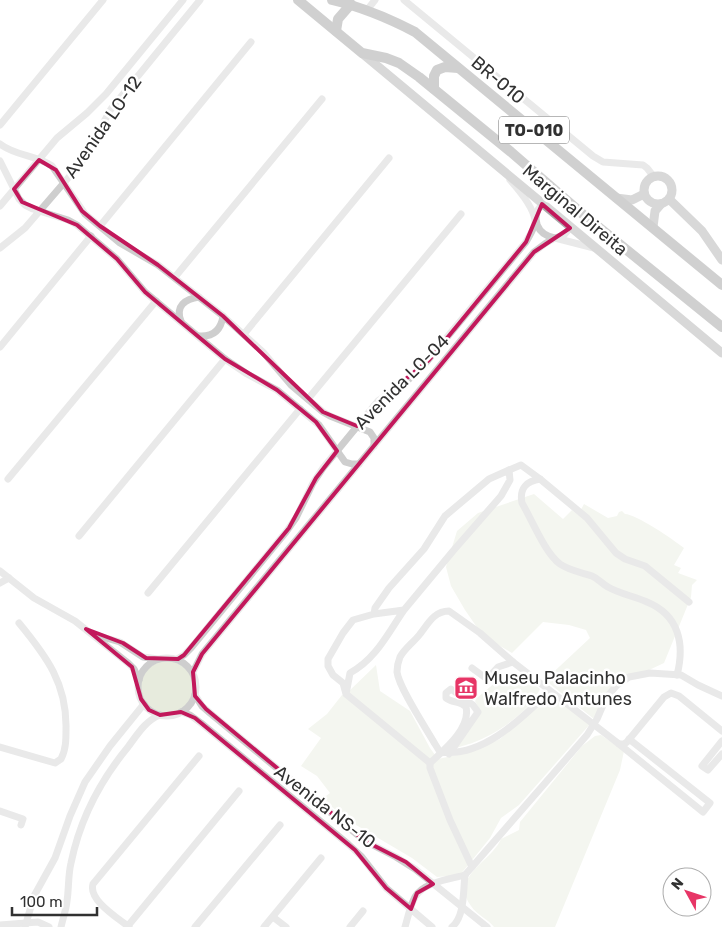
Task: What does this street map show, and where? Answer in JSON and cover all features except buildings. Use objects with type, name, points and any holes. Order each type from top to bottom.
[{"type":"highway","name":"TO-010","points":[[298,0],[362,52],[399,63],[434,89],[586,217],[722,327]]},
{"type":"highway","name":"BR-010","points":[[332,0],[351,4],[384,16],[415,32],[722,285]]},
{"type":"highway","points":[[336,32],[338,19],[351,4]]},
{"type":"highway","points":[[434,89],[434,76],[437,70],[445,67],[459,68]]},
{"type":"main road","name":"Marginal Direita","points":[[362,52],[595,249],[722,353]]},
{"type":"main road","points":[[653,227],[655,211],[665,202],[672,190],[670,183],[664,178],[654,177],[645,185],[644,194],[649,201],[657,204],[665,202]]},
{"type":"main road","points":[[616,198],[632,200],[644,194]]},
{"type":"main road","points":[[665,202],[702,231],[722,260]]},
{"type":"street","points":[[0,125],[103,0]]},
{"type":"street","name":"Avenida LO-12","points":[[0,206],[57,138],[106,94],[183,0]]},
{"type":"street","name":"Avenida LO-12","points":[[0,248],[20,234],[64,183],[86,155],[111,109],[200,0]]},
{"type":"street","points":[[367,10],[374,0]]},
{"type":"street","points":[[404,0],[592,156],[603,162],[643,165],[654,177]]},
{"type":"street","points":[[100,226],[251,42]]},
{"type":"street","points":[[175,278],[322,99]]},
{"type":"street","points":[[0,144],[6,149],[52,166],[82,210],[100,226],[120,243],[152,261],[223,316],[263,352],[291,385],[327,415],[370,432],[374,438],[374,446]]},
{"type":"street","points":[[244,334],[390,158]]},
{"type":"street","points":[[0,161],[19,199],[25,205],[68,220],[91,236],[117,259],[138,285],[225,359],[247,374],[277,390],[322,428],[345,462],[359,464]]},
{"type":"street","points":[[495,164],[522,194],[538,228],[543,233],[595,249]]},
{"type":"street","name":"Avenida LO-04","points":[[176,659],[184,655],[191,648],[289,528],[317,475],[357,426],[381,398],[414,375],[429,360],[524,244],[534,227],[537,212],[542,204]]},
{"type":"street","points":[[308,399],[461,214]]},
{"type":"street","name":"Avenida LO-04","points":[[193,672],[202,654],[534,252],[546,243],[563,235],[570,228]]},
{"type":"street","points":[[0,347],[91,236]]},
{"type":"street","points":[[180,321],[178,312],[181,305],[191,298],[199,297]]},
{"type":"street","points":[[8,479],[156,301]]},
{"type":"street","points":[[199,336],[208,337],[212,335],[219,328],[223,316]]},
{"type":"street","points":[[79,536],[225,359]]},
{"type":"street","points":[[148,593],[300,409]]},
{"type":"street","points":[[374,614],[375,608],[389,588],[424,549],[445,516],[483,484],[521,465],[587,518],[616,553],[625,559],[645,566],[689,602]]},
{"type":"street","points":[[346,694],[350,673],[359,668],[377,652],[404,610],[501,496],[510,480],[509,470]]},
{"type":"street","points":[[540,479],[530,480],[526,484],[521,497],[555,559],[574,571],[599,580],[607,587],[651,604],[666,614],[678,631],[681,645],[681,661],[677,675]]},
{"type":"street","points":[[0,571],[34,598],[71,618],[95,635],[122,643],[143,657],[176,659],[183,662],[193,672],[196,684],[195,696],[181,712],[171,715],[160,715],[152,712],[144,704],[138,691],[139,680],[146,667],[158,659]]},
{"type":"street","points":[[0,583],[9,578]]},
{"type":"street","points":[[404,610],[374,614],[353,620],[328,659],[328,666],[342,683],[346,694],[430,763]]},
{"type":"street","points":[[550,691],[522,718],[503,732],[482,744],[449,754],[440,752],[399,680],[397,667],[404,652],[416,641],[434,616],[442,611],[449,611],[480,633],[513,662],[619,744],[703,812],[710,803],[629,739]]},
{"type":"street","points":[[0,747],[55,763],[61,759],[65,750],[66,713],[62,692],[47,658],[19,623]]},
{"type":"street","points":[[86,629],[128,663],[139,680]]},
{"type":"street","points":[[472,668],[487,679],[498,667],[513,662]]},
{"type":"street","points":[[452,927],[459,919],[466,875],[587,735],[597,719],[606,698],[617,685],[629,677],[650,673],[681,675],[722,696]]},
{"type":"street","points":[[449,754],[478,712],[473,704],[451,689],[446,693],[446,698],[462,703],[466,707],[465,722],[457,735],[430,763],[430,772],[472,867]]},
{"type":"street","points":[[619,744],[624,744],[664,697],[672,694],[680,696],[722,731]]},
{"type":"street","name":"Avenida NS-10","points":[[195,696],[210,713],[358,836],[406,862],[487,927]]},
{"type":"street","points":[[25,925],[34,896],[56,858],[70,816],[85,782],[110,746],[144,704]]},
{"type":"street","name":"Avenida NS-10","points":[[181,712],[190,715],[201,723],[348,844],[366,862],[386,888],[432,927]]},
{"type":"street","points":[[61,927],[67,904],[71,861],[87,811],[102,783],[120,756],[148,722],[160,715]]},
{"type":"street","points":[[722,742],[702,766],[708,770],[722,754]]},
{"type":"street","points":[[199,756],[93,884],[94,896],[128,927],[239,791]]},
{"type":"street","points":[[0,811],[23,819],[21,825]]},
{"type":"street","points":[[196,927],[280,825]]},
{"type":"street","points":[[264,927],[321,858]]},
{"type":"street","points":[[405,927],[418,893],[433,884],[466,875]]},
{"type":"street","points":[[350,927],[363,911]]},
{"type":"street","points":[[273,916],[286,927]]},
{"type":"street","points":[[0,925],[25,925],[38,922],[48,927]]},
{"type":"highlighted area","points":[[39,160],[56,170],[82,211],[100,226],[158,265],[223,316],[323,412],[357,426],[381,399],[429,360],[526,242],[542,204],[570,228],[534,252],[202,654],[193,672],[195,696],[206,709],[365,841],[406,862],[433,884],[417,893],[411,909],[386,888],[355,850],[195,718],[181,712],[160,715],[149,710],[141,699],[132,667],[86,629],[123,643],[146,658],[178,659],[184,655],[289,528],[316,478],[337,451],[316,422],[277,390],[225,359],[145,292],[117,259],[77,225],[22,202],[14,189]]},
{"type":"shaded area","points":[[534,494],[563,519],[572,510],[578,515],[584,504],[608,518],[617,516],[622,511],[637,518],[684,548],[674,565],[681,568],[678,573],[697,580],[692,585],[691,597],[664,663],[617,685],[594,719],[545,680],[590,638],[586,630],[569,625],[543,622],[512,653],[483,636],[451,586],[446,567],[457,531],[478,513]]},
{"type":"shaded area","points":[[167,661],[177,663],[185,669],[191,677],[193,687],[191,697],[185,705],[177,711],[167,713],[157,711],[149,705],[143,697],[141,687],[143,677],[149,669],[157,663]]},
{"type":"shaded area","points":[[376,665],[380,691],[410,711],[438,759],[466,753],[500,739],[540,703],[556,698],[591,723],[519,805],[501,818],[490,838],[460,875],[437,877],[412,858],[351,822],[322,799],[330,793],[317,776],[301,766],[321,738],[308,729],[327,714],[342,695],[346,694]]},
{"type":"shaded area","points":[[521,674],[540,689],[529,705],[513,720],[495,732],[454,750],[481,712],[475,701],[477,698],[504,677]]},
{"type":"shaded area","points":[[601,735],[624,751],[620,770],[555,927],[494,927],[471,906],[466,896],[465,886],[468,878],[501,839],[519,830],[520,822],[582,746],[595,736]]},
{"type":"place","name":"Museu Palacinho Walfredo Antunes","points":[[466,688]]}]
